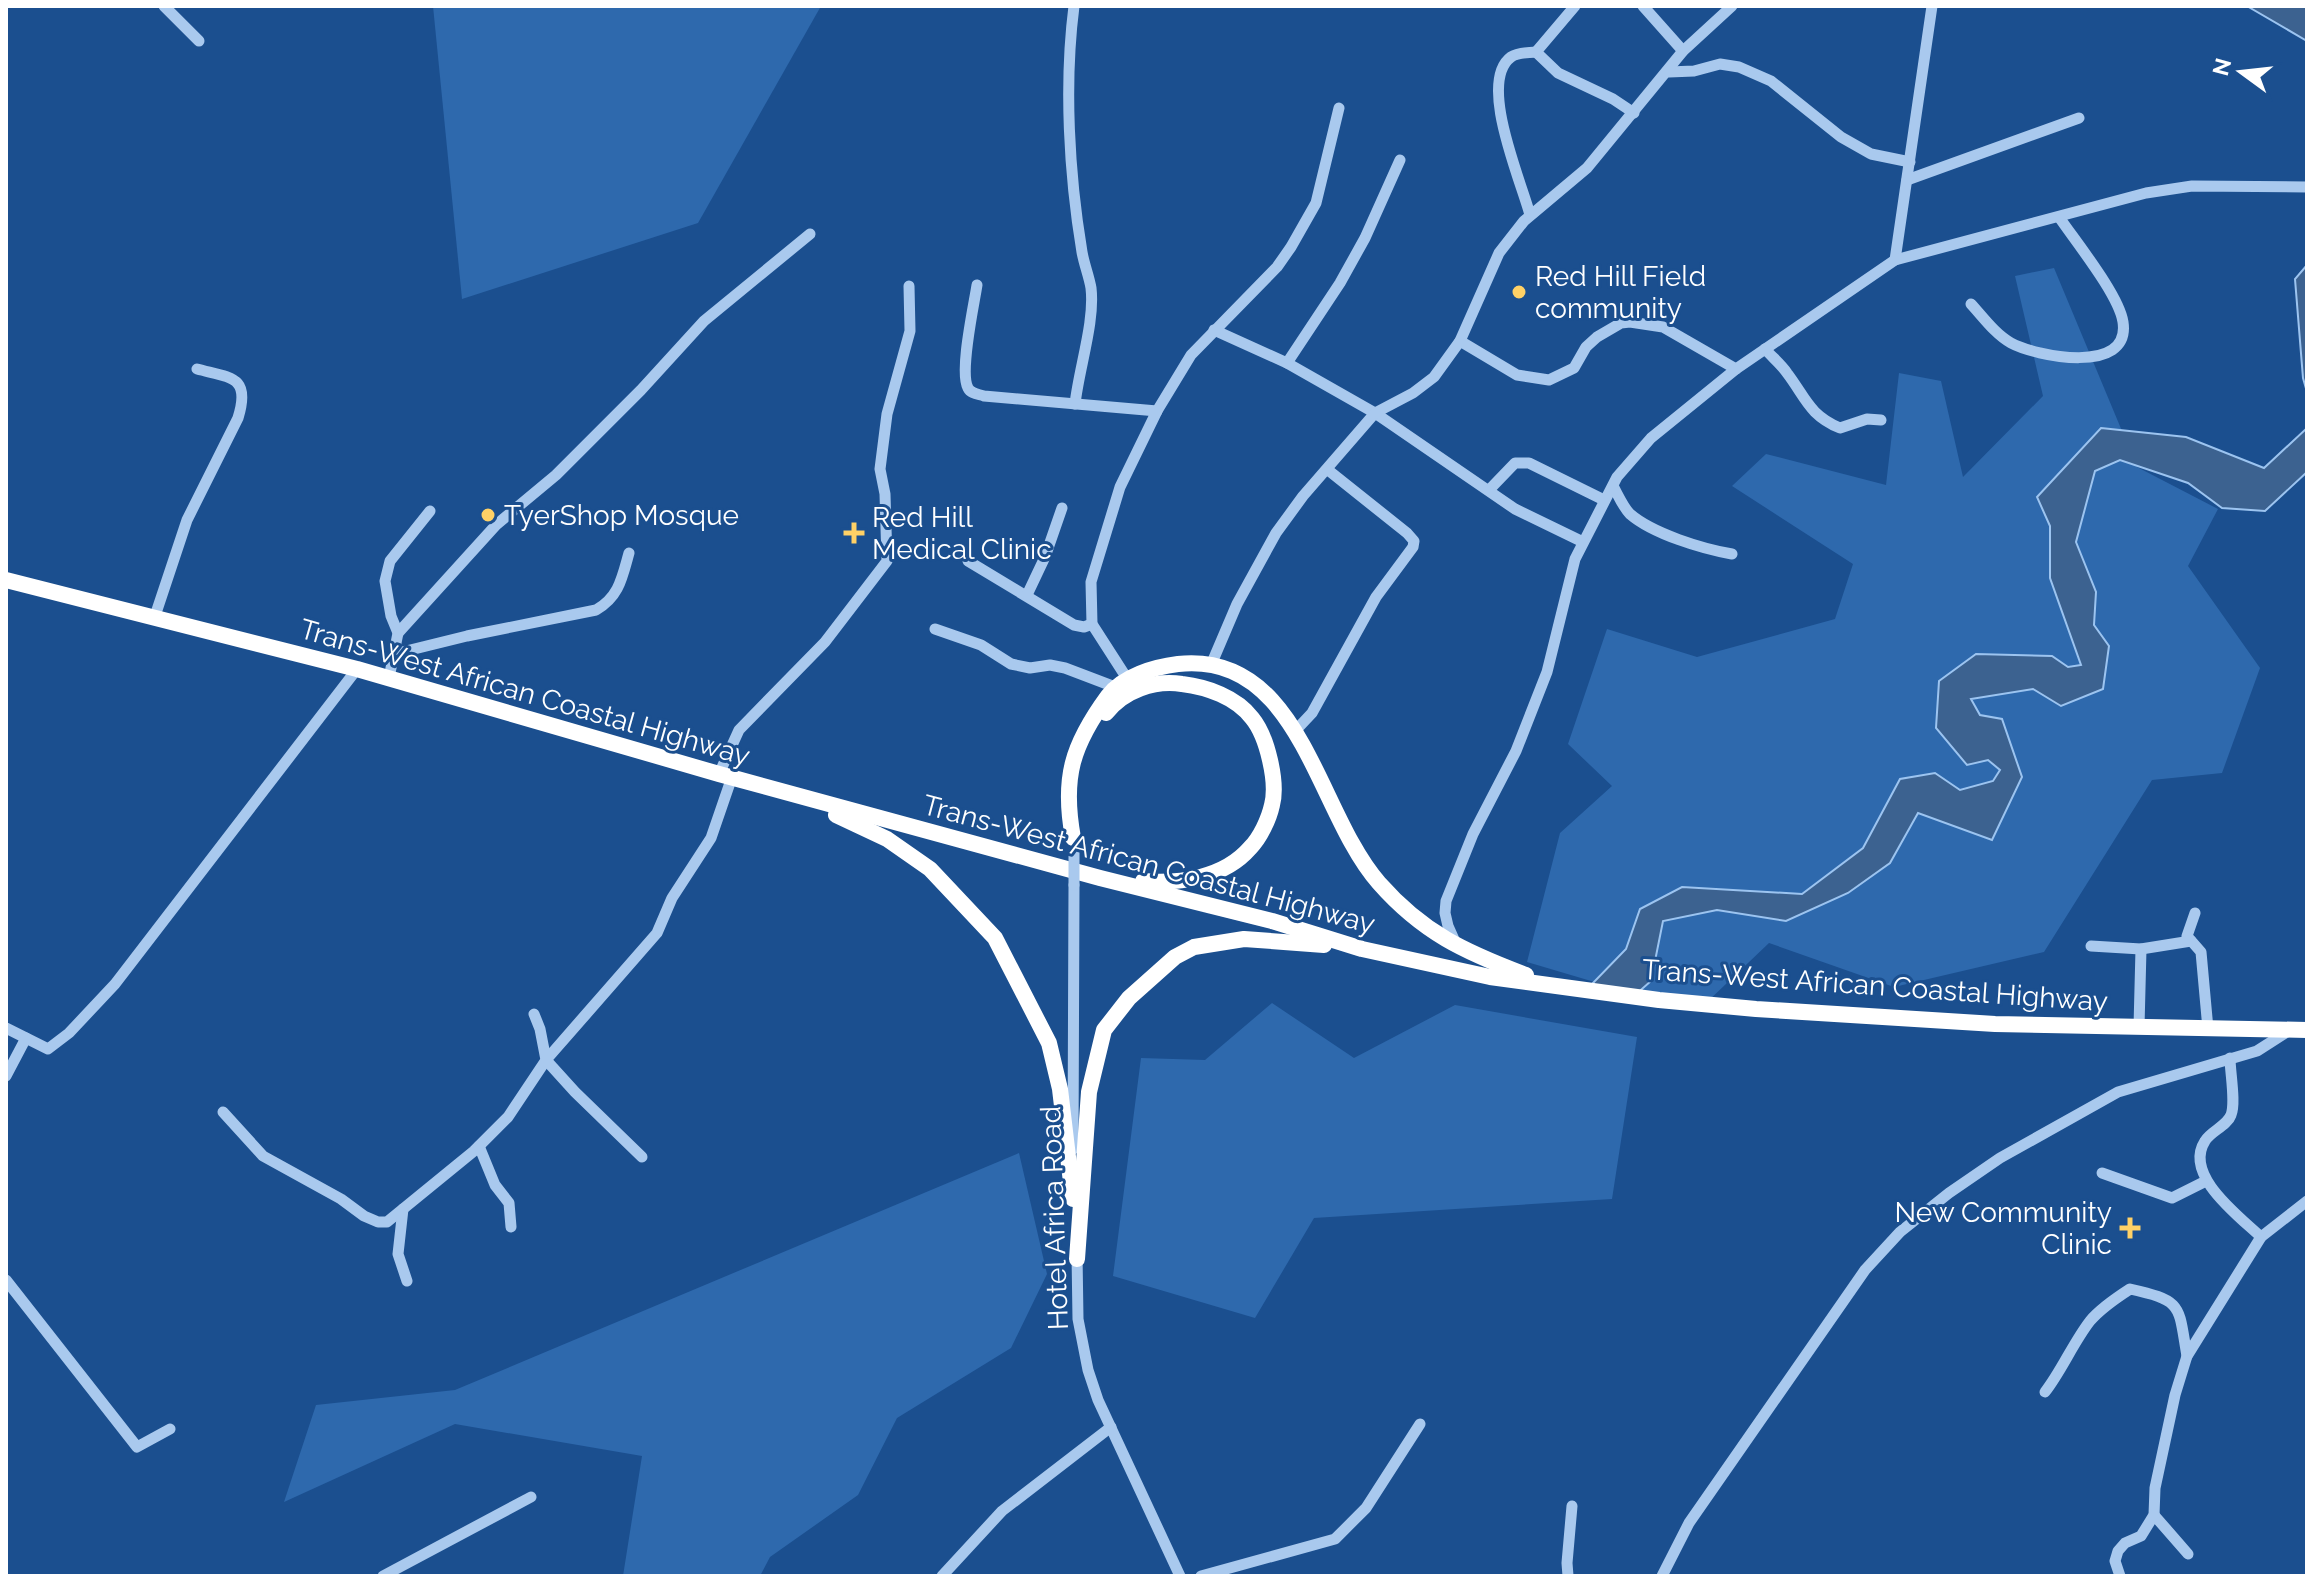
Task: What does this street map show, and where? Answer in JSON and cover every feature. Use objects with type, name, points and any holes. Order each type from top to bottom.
[{"type":"highway","name":"Trans-West African Coastal Highway","points":[[6,580],[357,669],[733,778],[1100,878],[1272,921],[1362,949],[1490,977],[1756,1009],[1995,1024],[2299,1030]]},
{"type":"highway","points":[[1073,845],[1068,808],[1075,750],[1086,726],[1122,684],[1159,667],[1211,665],[1241,676],[1267,693],[1296,730],[1342,825],[1377,881],[1420,924],[1477,957],[1558,987]]},
{"type":"highway","points":[[1073,845],[1072,807],[1084,749],[1095,726],[1113,705],[1134,690],[1168,682],[1202,687],[1230,699],[1253,718],[1273,771],[1273,804],[1250,849],[1230,864],[1188,882],[1100,878]]},
{"type":"highway","points":[[733,778],[835,815],[887,839],[930,869],[995,938],[1049,1043],[1060,1089],[1073,1199]]},
{"type":"highway","points":[[1077,1259],[1089,1092],[1104,1030],[1129,998],[1175,957],[1194,947],[1244,939],[1362,949]]},
{"type":"street","points":[[164,6],[199,41]]},
{"type":"street","points":[[1074,6],[1069,43],[1069,112],[1078,220],[1091,290],[1075,404]]},
{"type":"street","points":[[1530,215],[1510,160],[1500,114],[1502,69],[1509,59],[1518,54],[1536,52],[1575,6]]},
{"type":"street","points":[[1643,6],[1683,51]]},
{"type":"street","points":[[1211,665],[1237,604],[1276,533],[1303,496],[1375,413],[1413,393],[1434,377],[1460,341],[1499,253],[1530,215],[1587,168],[1669,72],[1683,51],[1732,6]]},
{"type":"street","points":[[1895,260],[1932,6]]},
{"type":"street","points":[[1536,52],[1558,73],[1613,99],[1634,113]]},
{"type":"street","points":[[1669,72],[1694,71],[1720,64],[1739,67],[1771,81],[1841,137],[1871,154],[1910,162]]},
{"type":"street","points":[[1122,684],[1092,624],[1091,582],[1120,487],[1157,411],[1191,355],[1277,267],[1297,236],[1316,203],[1339,108]]},
{"type":"street","points":[[1907,180],[2079,118]]},
{"type":"street","points":[[1287,363],[1340,283],[1365,238],[1400,160]]},
{"type":"street","points":[[1457,946],[1448,926],[1446,901],[1473,834],[1516,751],[1547,672],[1575,559],[1617,477],[1651,438],[1736,369],[1895,260],[2146,193],[2192,186],[2307,187]]},
{"type":"street","points":[[1971,304],[2003,338],[2015,346],[2078,360],[2104,354],[2116,347],[2122,336],[2123,323],[2113,296],[2059,217]]},
{"type":"street","points":[[389,678],[398,633],[496,525],[556,475],[704,321],[810,234]]},
{"type":"street","points":[[977,285],[966,359],[966,385],[970,390],[984,396],[1157,411]]},
{"type":"street","points":[[223,1112],[263,1156],[378,1222],[387,1222],[479,1146],[508,1117],[546,1060],[657,933],[672,898],[711,838],[733,778],[739,730],[825,642],[887,561],[885,494],[880,469],[887,414],[910,331],[909,286]]},
{"type":"street","points":[[1460,341],[1517,375],[1549,380],[1574,368],[1586,347],[1597,337],[1621,323],[1630,322],[1663,327],[1736,369]]},
{"type":"street","points":[[1214,330],[1287,363],[1375,413],[1515,509],[1583,542]]},
{"type":"street","points":[[1765,349],[1787,372],[1804,402],[1826,422],[1840,428],[1867,419],[1881,420]]},
{"type":"street","points":[[154,619],[187,520],[238,418],[243,401],[243,390],[238,382],[197,369]]},
{"type":"street","points":[[1489,490],[1515,463],[1529,463],[1604,500]]},
{"type":"street","points":[[1296,730],[1312,713],[1376,597],[1413,547],[1414,541],[1328,470]]},
{"type":"street","points":[[1613,486],[1630,513],[1651,526],[1700,549],[1732,554]]},
{"type":"street","points":[[1027,595],[1045,557],[1062,508]]},
{"type":"street","points":[[398,633],[391,616],[385,581],[390,561],[430,511]]},
{"type":"street","points":[[394,654],[596,610],[618,592],[629,553]]},
{"type":"street","points":[[968,561],[1074,625],[1084,627],[1092,624]]},
{"type":"street","points":[[935,629],[981,645],[1011,664],[1030,668],[1050,665],[1122,684]]},
{"type":"street","points":[[6,1028],[48,1049],[69,1033],[115,984],[357,669]]},
{"type":"street","name":"Hotel Africa Road","points":[[1073,845],[1073,1199],[1078,1319],[1098,1400],[1180,1576]]},
{"type":"street","points":[[2195,913],[2187,936],[2201,952],[2208,1029]]},
{"type":"street","points":[[2091,946],[2141,949],[2191,941]]},
{"type":"street","points":[[2139,1027],[2141,949]]},
{"type":"street","points":[[534,1014],[546,1060],[642,1157]]},
{"type":"street","points":[[1662,1576],[1689,1523],[1865,1270],[1900,1232],[2000,1158],[2118,1092],[2257,1051],[2299,1030]]},
{"type":"street","points":[[6,1076],[26,1038]]},
{"type":"street","points":[[2230,1058],[2233,1113],[2227,1122],[2206,1138],[2199,1164],[2206,1181],[2261,1237]]},
{"type":"street","points":[[479,1146],[495,1185],[509,1203],[511,1227]]},
{"type":"street","points":[[2102,1173],[2172,1198],[2206,1181]]},
{"type":"street","points":[[2120,1576],[2115,1561],[2118,1551],[2125,1543],[2141,1536],[2154,1515],[2158,1472],[2187,1356],[2261,1237],[2307,1201]]},
{"type":"street","points":[[404,1208],[398,1254],[407,1281]]},
{"type":"street","points":[[6,1280],[137,1447],[170,1429]]},
{"type":"street","points":[[2045,1392],[2090,1321],[2130,1289],[2163,1296],[2179,1310],[2187,1356]]},
{"type":"street","points":[[1201,1576],[1335,1539],[1366,1508],[1420,1424]]},
{"type":"street","points":[[942,1576],[1002,1511],[1111,1427]]},
{"type":"street","points":[[383,1576],[531,1497]]},
{"type":"street","points":[[1568,1576],[1572,1506]]},
{"type":"street","points":[[2154,1515],[2188,1554]]},
{"type":"shaded area","points":[[433,6],[821,6],[698,223],[462,299]]},
{"type":"shaded area","points":[[2247,6],[2307,6],[2307,41]]},
{"type":"shaded area","points":[[2307,265],[2307,392],[2303,378],[2295,279]]},
{"type":"shaded area","points":[[2054,268],[2137,467],[2218,509],[2188,566],[2260,668],[2222,773],[2152,780],[2044,952],[1894,987],[1769,943],[1706,1003],[1645,997],[1527,962],[1560,833],[1612,786],[1568,744],[1607,629],[1697,657],[1835,619],[1853,564],[1732,486],[1766,454],[1886,485],[1899,373],[1941,381],[1963,477],[2043,396],[2015,276]]},
{"type":"shaded area","points":[[2101,428],[2186,437],[2264,468],[2307,428],[2307,472],[2265,511],[2222,508],[2188,483],[2120,460],[2095,471],[2076,542],[2096,592],[2094,625],[2109,646],[2103,689],[2061,706],[2033,689],[1971,699],[1980,715],[2002,719],[2022,777],[1992,840],[1918,813],[1890,863],[1848,893],[1786,921],[1717,910],[1663,921],[1651,981],[1634,996],[1592,984],[1626,949],[1640,909],[1682,887],[1802,894],[1863,848],[1900,779],[1935,773],[1960,790],[1993,781],[2000,770],[1988,760],[1967,765],[1936,728],[1939,681],[1976,654],[2052,656],[2068,667],[2081,665],[2050,578],[2050,526],[2037,497]]},
{"type":"shaded area","points":[[1272,1003],[1354,1058],[1455,1005],[1637,1037],[1612,1199],[1314,1218],[1255,1318],[1113,1276],[1141,1058],[1205,1060]]},
{"type":"shaded area","points":[[1019,1153],[1047,1274],[1011,1348],[897,1418],[858,1495],[770,1557],[760,1576],[623,1576],[642,1456],[455,1424],[284,1502],[316,1405],[455,1390]]},
{"type":"place","name":"Red Hill Field community","points":[[1519,292]]},
{"type":"place","name":"TyerShop Mosque","points":[[488,515]]},
{"type":"place","name":"Red Hill Medical Clinic","points":[[854,533]]},
{"type":"place","name":"New Community Clinic","points":[[2130,1228]]}]
